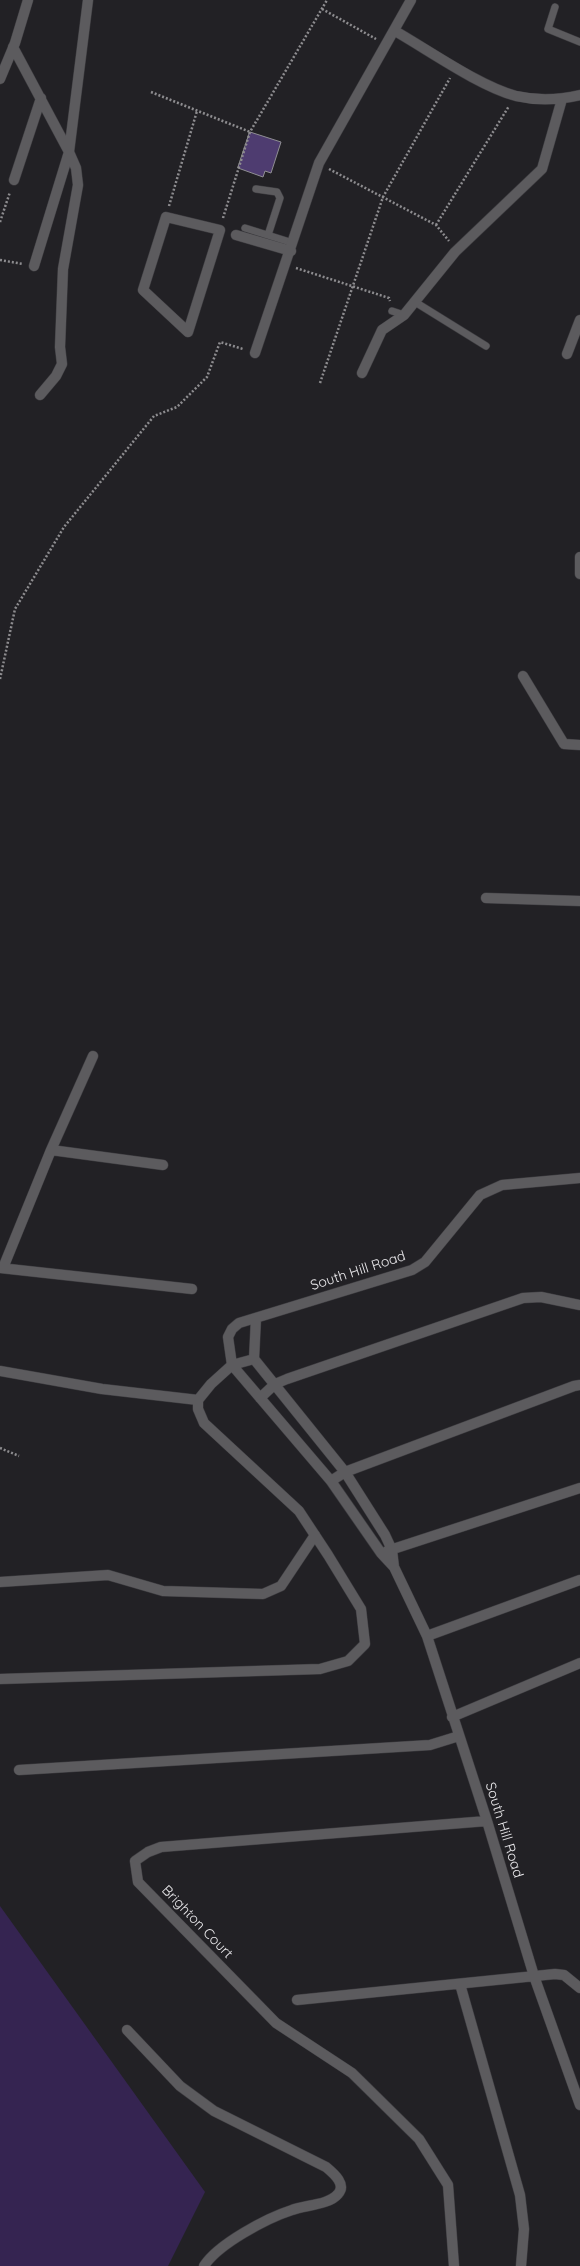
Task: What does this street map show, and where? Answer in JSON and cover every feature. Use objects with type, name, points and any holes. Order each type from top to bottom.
[{"type":"street","points":[[0,79],[13,47],[28,0]]},
{"type":"street","points":[[34,266],[69,152],[88,0]]},
{"type":"street","points":[[255,353],[286,265],[319,163],[395,31],[411,0]]},
{"type":"street","points":[[395,31],[486,84],[516,96],[539,100],[562,99],[580,95]]},
{"type":"street","points":[[13,47],[69,152],[76,168],[78,185],[63,269],[60,347],[62,364],[56,376],[40,395]]},
{"type":"street","points":[[14,180],[41,98]]},
{"type":"street","points":[[362,373],[382,330],[404,315],[455,252],[542,169],[562,99]]},
{"type":"street","points":[[166,217],[220,230],[188,332],[143,290],[166,217]]},
{"type":"street","points":[[236,235],[292,247]]},
{"type":"street","points":[[567,354],[580,320]]},
{"type":"street","points":[[580,557],[580,574]]},
{"type":"street","points":[[523,676],[564,744],[580,745]]},
{"type":"street","points":[[486,898],[580,901]]},
{"type":"street","points":[[93,1056],[51,1150],[2,1268],[192,1289]]},
{"type":"street","points":[[51,1150],[164,1165]]},
{"type":"street","name":"South Hill Road","points":[[580,1178],[502,1186],[490,1189],[480,1195],[425,1262],[412,1270],[239,1323],[232,1329],[228,1337],[232,1365],[331,1481],[381,1553],[394,1567],[427,1636],[452,1717],[487,1821],[534,1976],[580,2105]]},
{"type":"street","points":[[260,1398],[275,1384],[523,1298],[541,1297],[580,1304]]},
{"type":"street","points":[[0,1679],[320,1669],[348,1661],[366,1644],[361,1609],[299,1512],[204,1422],[198,1409],[198,1400],[211,1384],[232,1365],[254,1359],[256,1318]]},
{"type":"street","name":"South Hill Road","points":[[254,1359],[345,1472],[385,1535],[392,1550],[394,1567]]},
{"type":"street","points":[[0,1371],[102,1389],[198,1400]]},
{"type":"street","points":[[331,1481],[345,1472],[580,1385]]},
{"type":"street","points":[[381,1553],[580,1488]]},
{"type":"street","points":[[0,1582],[108,1575],[163,1591],[263,1594],[281,1586],[315,1535]]},
{"type":"street","points":[[427,1636],[580,1580]]},
{"type":"street","points":[[452,1717],[580,1663]]},
{"type":"street","points":[[19,1770],[430,1745],[459,1736]]},
{"type":"street","name":"Brighton Court","points":[[454,2266],[448,2185],[419,2139],[352,2073],[276,2023],[138,1882],[135,1861],[148,1852],[161,1848],[487,1821]]},
{"type":"street","points":[[297,2000],[534,1976],[564,1975],[580,1988]]},
{"type":"street","points":[[460,1984],[520,2195],[524,2229],[522,2266]]},
{"type":"street","points":[[127,2030],[180,2086],[214,2111],[326,2167],[337,2176],[341,2184],[339,2194],[332,2200],[292,2210],[273,2217],[225,2245],[204,2266]]},
{"type":"lane","points":[[555,7],[548,29],[580,42]]},
{"type":"lane","points":[[256,189],[277,192],[280,198],[268,235]]},
{"type":"lane","points":[[245,228],[268,235],[292,247]]},
{"type":"lane","points":[[415,302],[486,346]]},
{"type":"lane","points":[[392,311],[404,315]]},
{"type":"path","points":[[220,230],[234,178],[250,132],[327,0]]},
{"type":"path","points":[[322,9],[387,45]]},
{"type":"path","points":[[320,383],[383,196],[457,67]]},
{"type":"path","points":[[151,92],[250,132]]},
{"type":"path","points":[[436,225],[516,96]]},
{"type":"path","points":[[166,217],[197,111]]},
{"type":"path","points":[[319,163],[436,225],[450,241],[455,252]]},
{"type":"path","points":[[0,222],[14,180]]},
{"type":"path","points":[[0,260],[34,266]]},
{"type":"path","points":[[286,265],[353,285],[390,298],[392,311]]},
{"type":"path","points":[[0,679],[15,609],[64,527],[154,416],[177,407],[207,377],[220,342],[255,353]]},
{"type":"path","points":[[0,1448],[19,1456]]},
{"type":"shaded area","points":[[0,1906],[205,2192],[168,2266],[0,2266]]},
{"type":"building","points":[[250,132],[281,142],[271,173],[265,171],[263,177],[238,168]]}]
